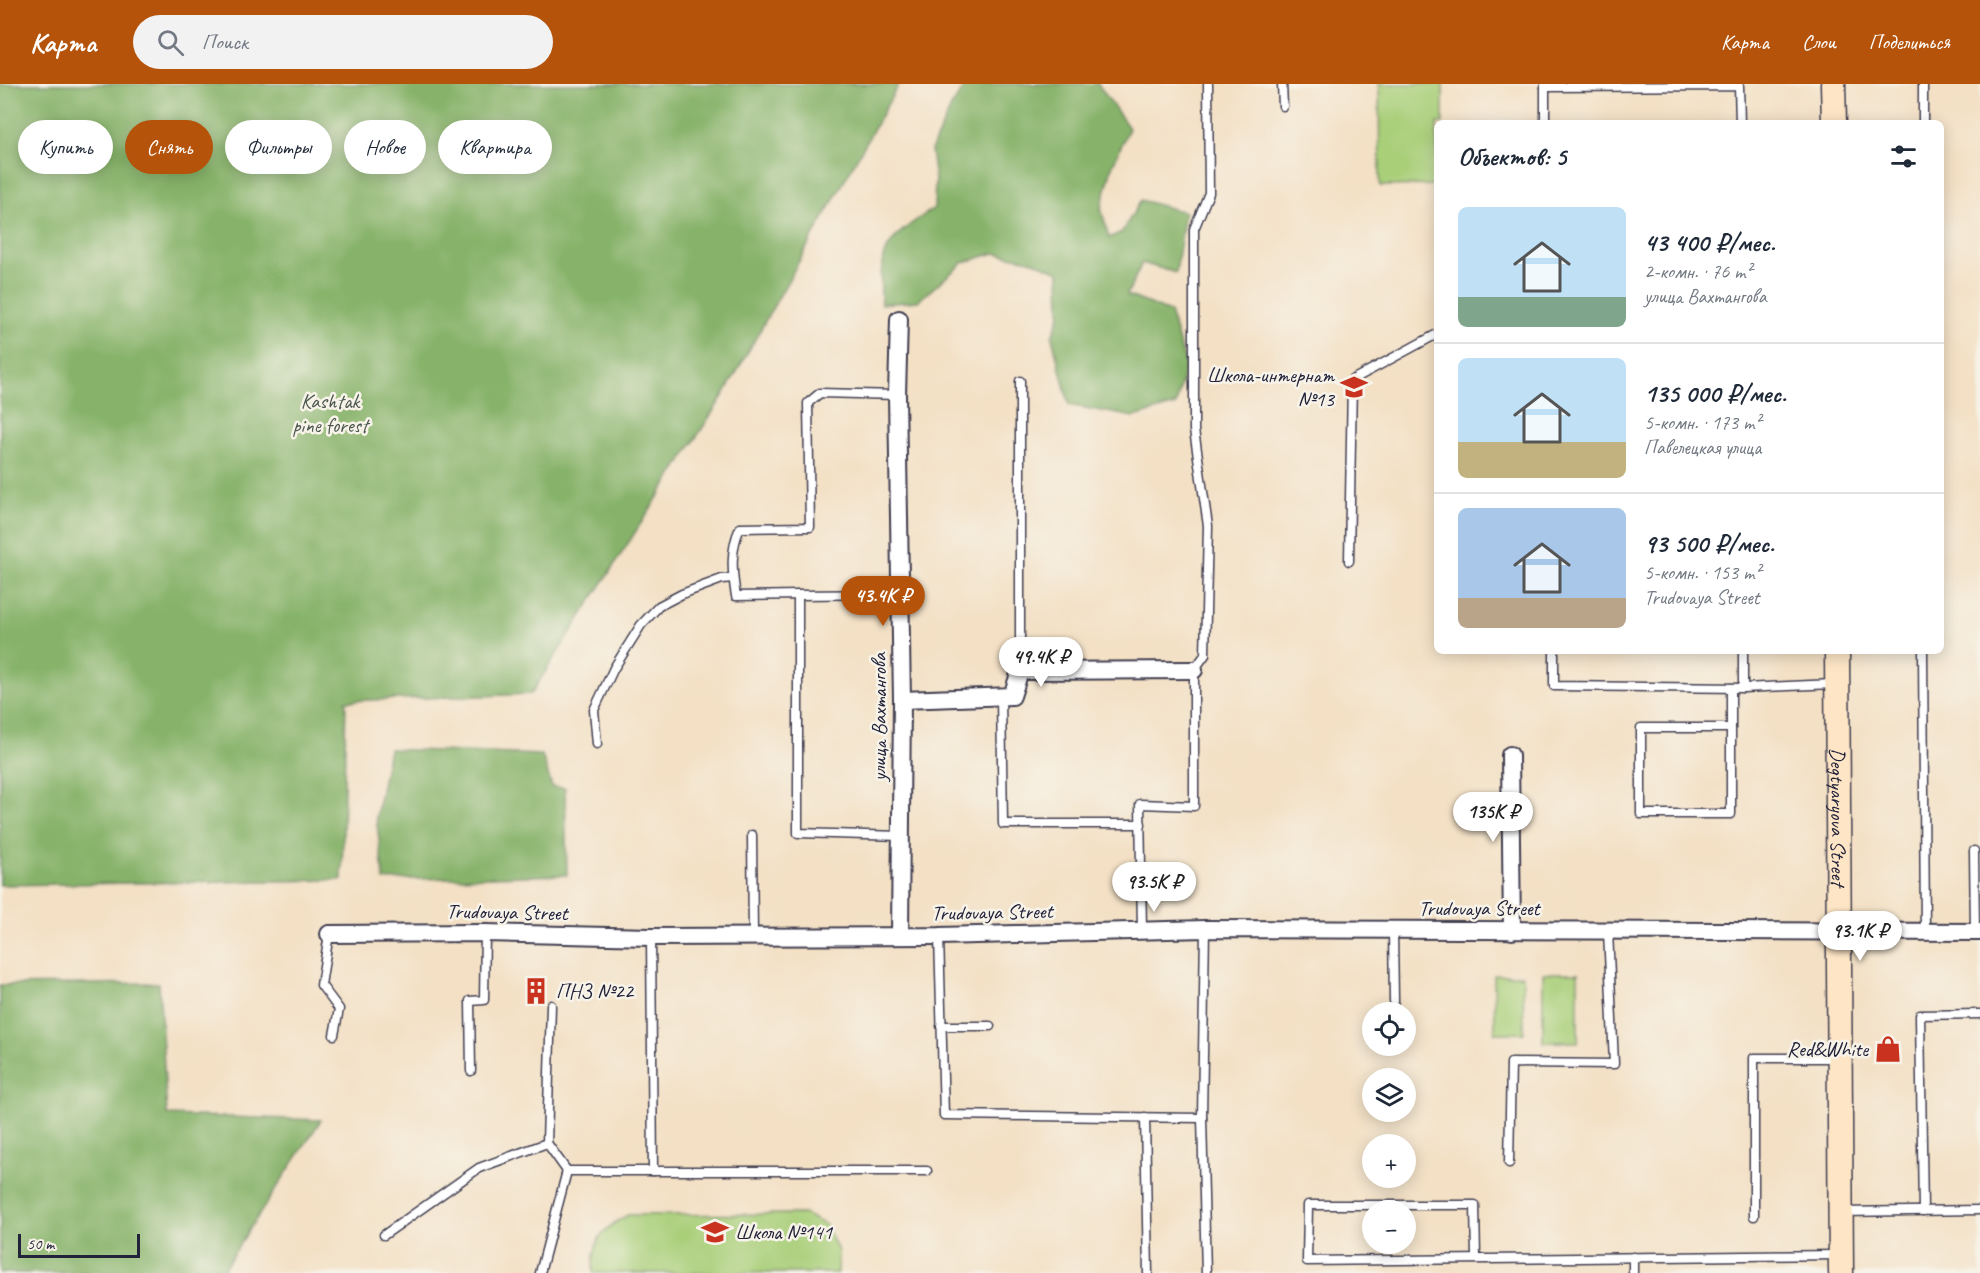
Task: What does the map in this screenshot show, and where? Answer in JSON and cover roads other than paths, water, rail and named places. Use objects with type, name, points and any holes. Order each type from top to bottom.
[{"type":"street","points":[[1833,84],[1834,120]]},
{"type":"street","name":"улица Вахтангова","points":[[899,320],[897,395],[902,700],[900,935]]},
{"type":"street","name":"Degtyaryova Street","points":[[1837,654],[1841,1264]]},
{"type":"street","points":[[902,700],[1012,696],[1020,671],[1194,670]]},
{"type":"street","points":[[1510,755],[1512,931]]},
{"type":"street","name":"Trudovaya Street","points":[[329,934],[485,933],[651,937],[939,936],[1204,929],[1978,932]]},
{"type":"lane","points":[[1142,931],[1140,804],[1194,806],[1194,670],[1205,655],[1208,526],[1194,430],[1194,229],[1209,193],[1208,84]]},
{"type":"lane","points":[[1282,84],[1283,106]]},
{"type":"lane","points":[[1923,84],[1923,120]]},
{"type":"lane","points":[[1545,120],[1545,86],[1739,86],[1740,120]]},
{"type":"lane","points":[[1349,561],[1352,380],[1434,336]]},
{"type":"lane","points":[[1020,381],[1020,671]]},
{"type":"lane","points":[[897,395],[820,393],[808,403],[810,527],[740,528],[733,542],[733,578],[736,596],[900,594]]},
{"type":"lane","points":[[597,744],[594,710],[614,668],[641,625],[659,606],[682,594],[722,579],[733,578]]},
{"type":"lane","points":[[798,595],[798,833],[901,836]]},
{"type":"lane","points":[[1554,654],[1554,686],[1731,688],[1837,684]]},
{"type":"lane","points":[[1743,654],[1743,687]]},
{"type":"lane","points":[[1923,654],[1925,933]]},
{"type":"lane","points":[[1731,688],[1731,728],[1731,814],[1641,814],[1641,728],[1731,728]]},
{"type":"lane","points":[[1001,697],[1003,824],[1141,824]]},
{"type":"lane","points":[[752,835],[753,936]]},
{"type":"lane","points":[[1974,851],[1978,932]]},
{"type":"lane","points":[[1204,929],[1202,1118],[1206,1273]]},
{"type":"lane","points":[[1393,930],[1394,1000]]},
{"type":"lane","points":[[1509,1163],[1511,1063],[1614,1064],[1608,931]]},
{"type":"lane","points":[[471,1071],[470,1001],[484,1000],[485,933]]},
{"type":"lane","points":[[329,934],[321,985],[339,1009],[334,1035]]},
{"type":"lane","points":[[939,936],[944,1115],[1202,1118]]},
{"type":"lane","points":[[651,937],[653,1171]]},
{"type":"lane","points":[[551,1005],[547,1143],[567,1171]]},
{"type":"lane","points":[[1923,1211],[1920,1015],[1980,1014]]},
{"type":"lane","points":[[941,1026],[990,1026]]},
{"type":"lane","points":[[1754,1216],[1754,1058],[1840,1058]]},
{"type":"lane","points":[[1145,1117],[1148,1273]]},
{"type":"lane","points":[[384,1235],[479,1168],[547,1143]]},
{"type":"lane","points":[[567,1171],[927,1171]]},
{"type":"lane","points":[[540,1273],[567,1171]]},
{"type":"lane","points":[[1476,1258],[1475,1205],[1308,1205],[1307,1261],[1633,1257],[1841,1264]]},
{"type":"lane","points":[[1841,1212],[1980,1210]]},
{"type":"lane","points":[[1633,1257],[1634,1273]]},
{"type":"place","name":"Школа-интернат №13","points":[[1354,387]]},
{"type":"place","name":"ПНЗ №22","points":[[536,991]]},
{"type":"place","name":"Red&White","points":[[1888,1049]]},
{"type":"place","name":"Школа №141","points":[[715,1232]]},
{"type":"park label","name":"Kashtak pine forest","points":[[330,413]]}]
